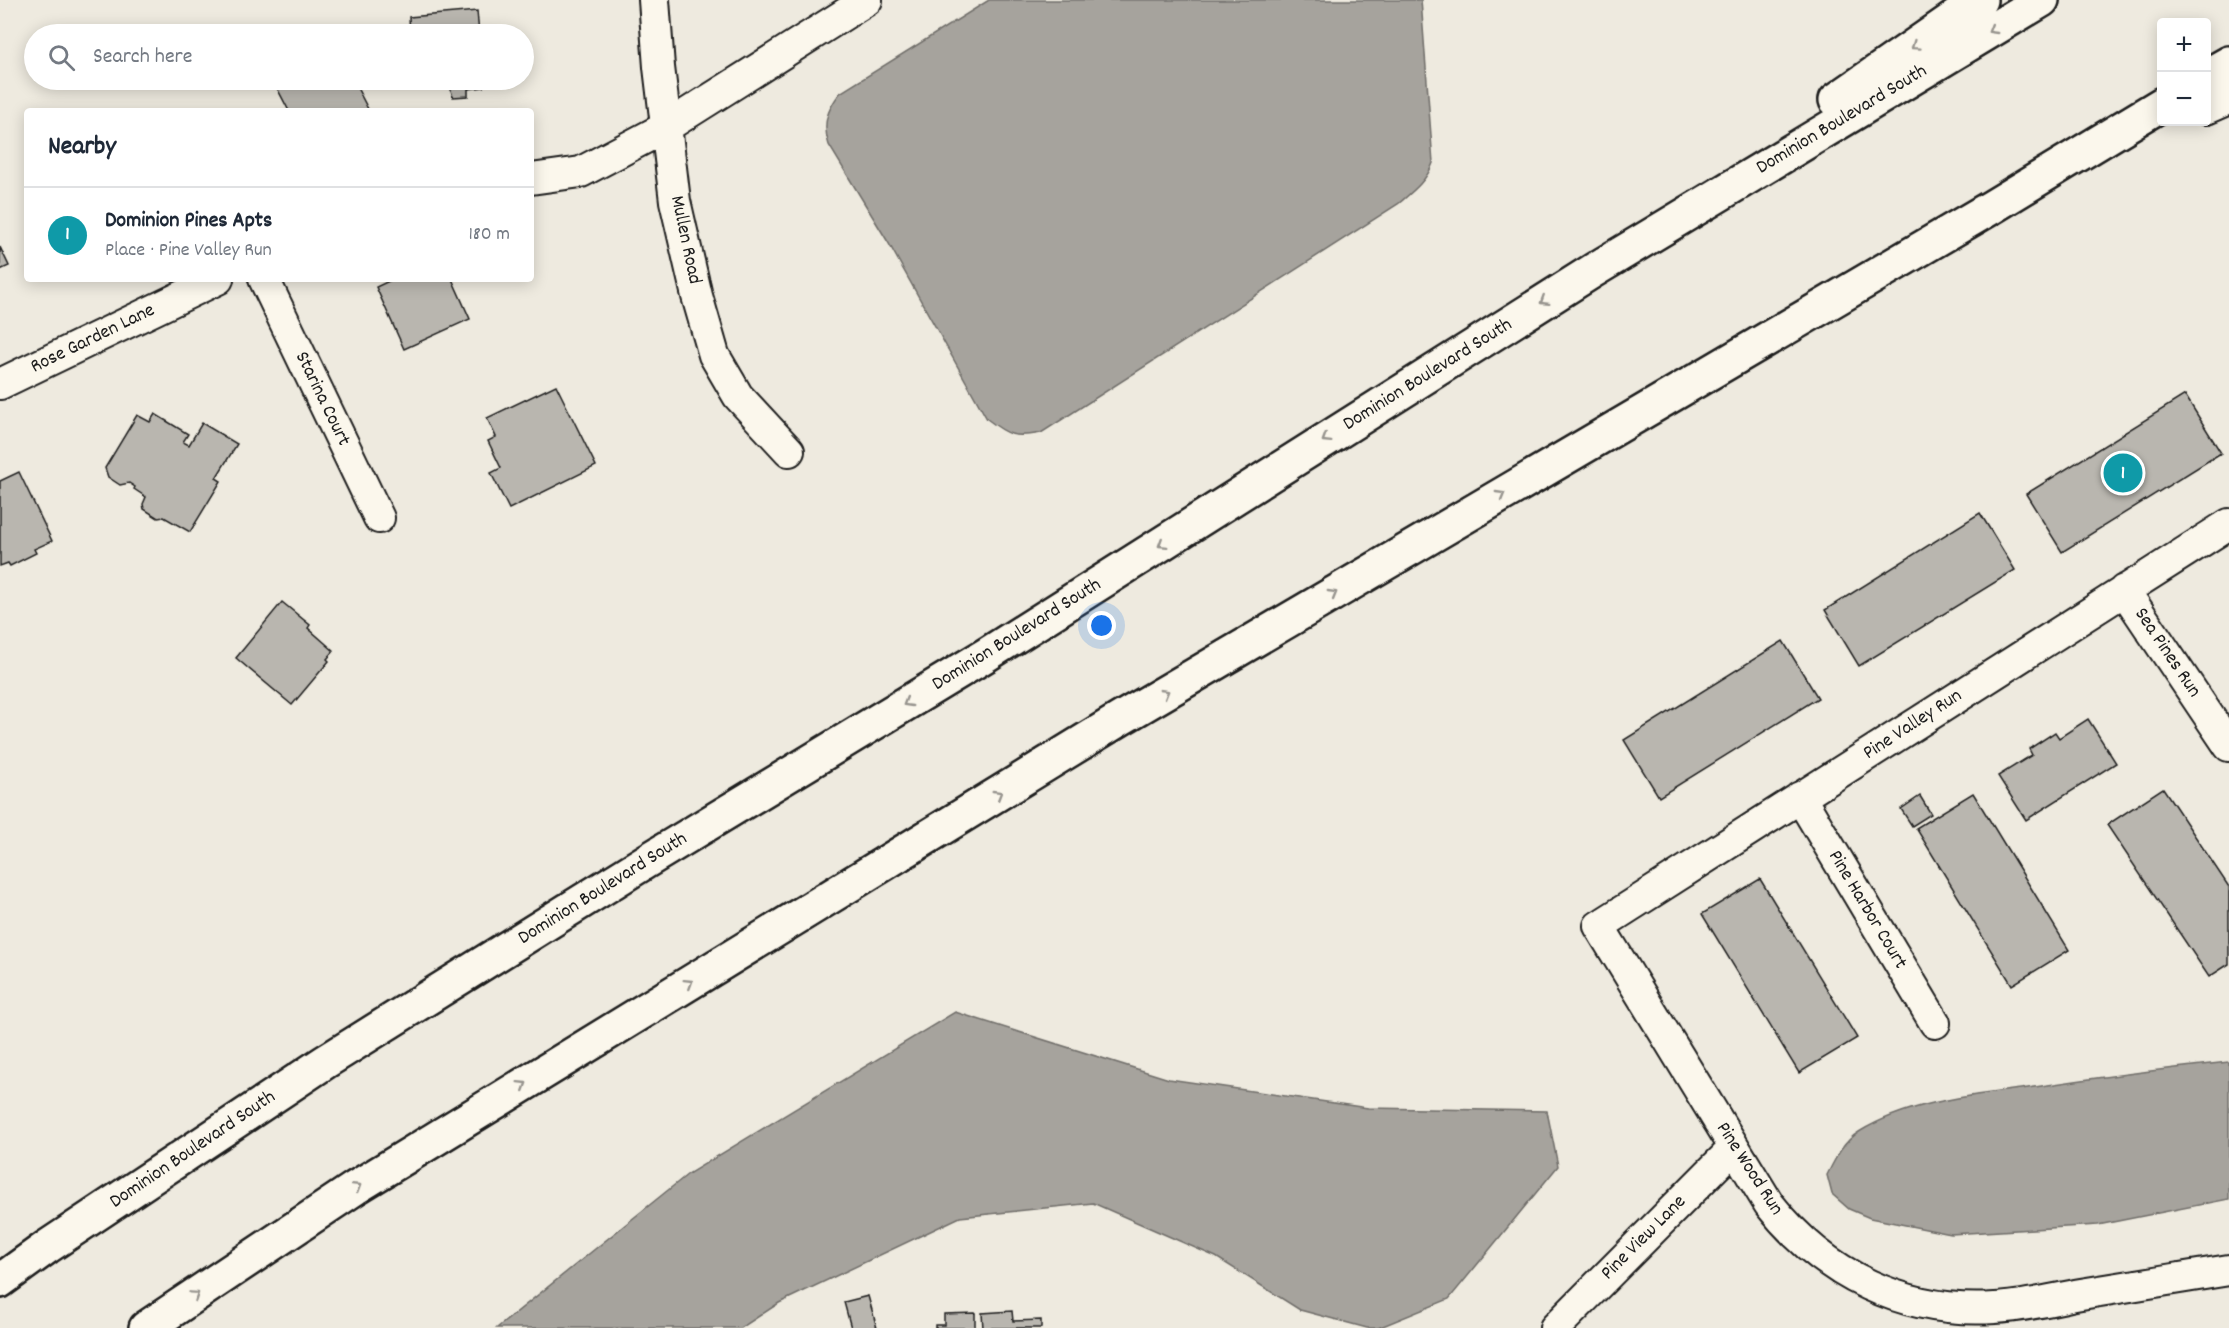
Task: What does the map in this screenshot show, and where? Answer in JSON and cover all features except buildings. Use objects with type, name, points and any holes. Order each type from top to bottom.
[{"type":"highway","points":[[1594,270],[1980,0]]},
{"type":"highway","name":"Dominion Boulevard South","points":[[0,1281],[47,1247],[335,1056],[645,862],[986,655],[1594,270],[2042,0]]},
{"type":"highway","points":[[2211,73],[2229,63]]},
{"type":"highway","points":[[2211,105],[2229,97]]},
{"type":"highway","points":[[146,1328],[365,1182],[1120,719],[1992,207],[2157,107]]},
{"type":"highway","points":[[1992,207],[2167,126]]},
{"type":"street","name":"Mullen Road","points":[[654,0],[659,67],[675,201],[697,296],[714,355],[738,396],[789,451]]},
{"type":"street","points":[[534,178],[581,172],[666,127],[867,0]]},
{"type":"street","name":"Rose Garden Lane","points":[[0,384],[212,282]]},
{"type":"street","name":"Starina Court","points":[[265,282],[379,518]]},
{"type":"street","name":"Pine Valley Run","points":[[1599,927],[2229,524]]},
{"type":"street","name":"Sea Pines Run","points":[[2124,590],[2229,746]]},
{"type":"street","name":"Pine Harbor Court","points":[[1800,797],[1935,1023]]},
{"type":"street","name":"Pine Wood Run","points":[[1599,927],[1769,1204],[1785,1224],[1808,1245],[1860,1282],[1893,1296],[1938,1307],[1995,1308],[2229,1270]]},
{"type":"street","name":"Pine View Lane","points":[[1555,1328],[1734,1148]]},
{"type":"shaded area","points":[[989,0],[1421,0],[1433,163],[1423,181],[1398,204],[1041,433],[1012,434],[987,419],[888,242],[829,145],[826,130],[829,111],[840,93]]},
{"type":"shaded area","points":[[955,1012],[1169,1079],[1368,1108],[1547,1111],[1558,1166],[1449,1299],[1378,1328],[1367,1328],[1300,1310],[1216,1257],[1093,1203],[960,1217],[779,1303],[741,1328],[497,1328],[688,1174]]},
{"type":"shaded area","points":[[2229,1062],[2229,1199],[2098,1225],[1951,1234],[1870,1218],[1849,1209],[1832,1194],[1827,1175],[1844,1146],[1859,1132],[1900,1113],[1967,1096]]},
{"type":"place","name":"Dominion Pines Apts","points":[[2123,473]]}]
